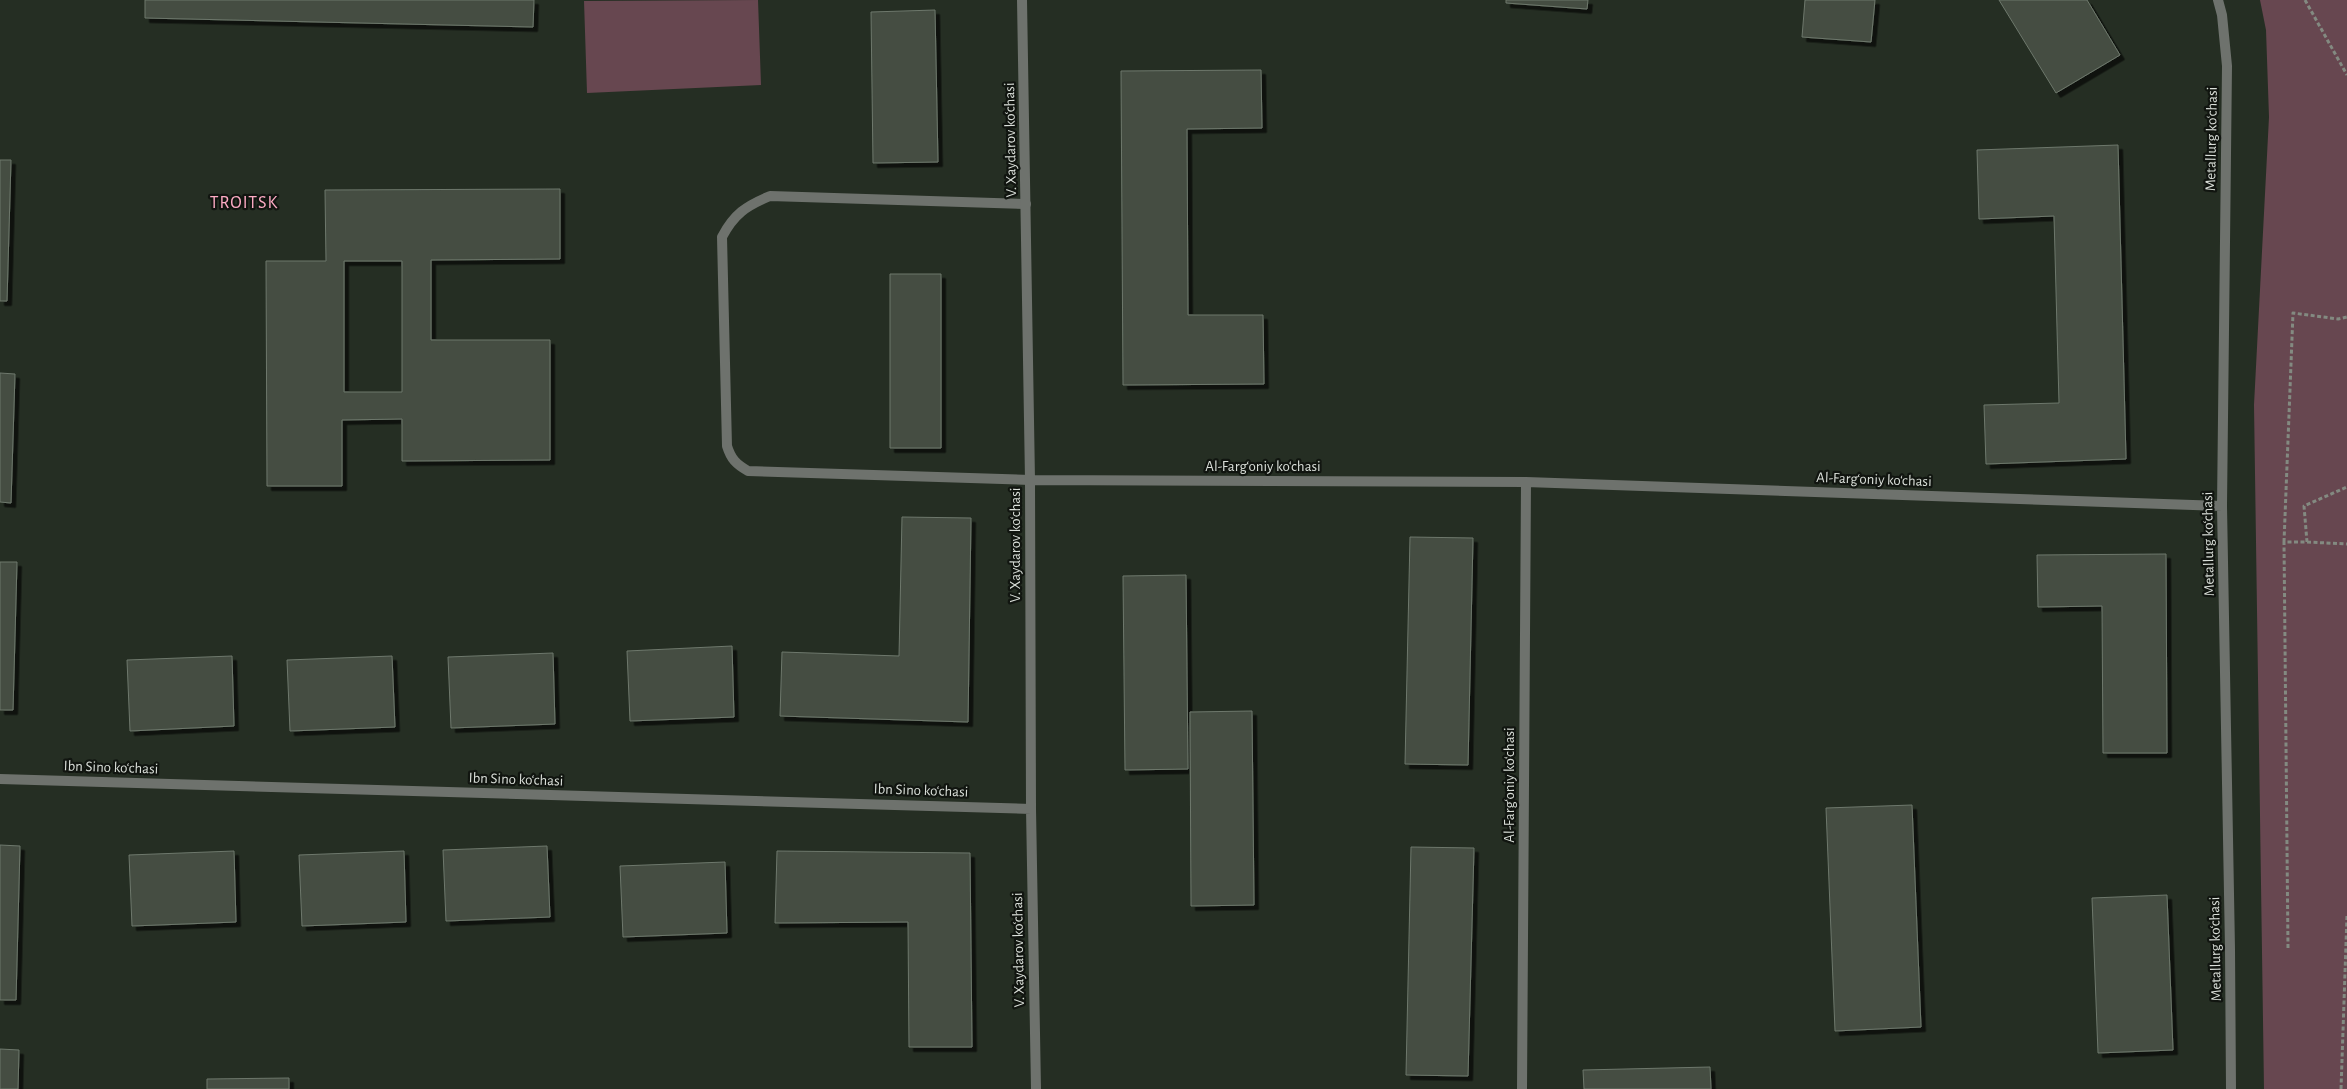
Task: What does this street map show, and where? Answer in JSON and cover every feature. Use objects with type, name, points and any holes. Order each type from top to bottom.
[{"type":"street","name":"V. Xaydarov ko‘chasi","points":[[1022,0],[1030,480],[1031,808],[1036,1089]]},
{"type":"street","name":"Metallurg ko‘chasi","points":[[2218,0],[2222,15],[2227,66],[2222,506],[2230,939],[2230,1089]]},
{"type":"street","name":"Al-Farg‘oniy ko‘chasi","points":[[1026,204],[770,196],[750,204],[731,220],[722,237],[727,446],[730,457],[748,471],[1030,480],[1526,482],[2222,506]]},
{"type":"street","name":"Al-Farg‘oniy ko‘chasi","points":[[1522,1089],[1526,482]]},
{"type":"street","name":"Ibn Sino ko‘chasi","points":[[0,779],[1031,808]]},
{"type":"path","points":[[2305,0],[2347,75]]},
{"type":"path","points":[[2288,948],[2284,542],[2293,313],[2338,319],[2347,317]]},
{"type":"path","points":[[2307,542],[2304,506],[2347,488]]},
{"type":"path","points":[[2284,542],[2347,544]]},
{"type":"path","points":[[2341,1089],[2347,915]]},
{"type":"shaded area","points":[[758,0],[761,85],[587,93],[584,1]]},
{"type":"shaded area","points":[[2260,0],[2347,0],[2347,1089],[2264,1089],[2254,405],[2269,117],[2266,30]]},
{"type":"building","points":[[145,0],[534,0],[533,27],[145,18]]},
{"type":"building","points":[[1506,0],[1588,0],[1587,9],[1506,3]]},
{"type":"building","points":[[1805,0],[1875,0],[1871,42],[1802,37]]},
{"type":"building","points":[[1999,0],[2087,0],[2120,55],[2056,93]]},
{"type":"building","points":[[935,10],[938,162],[873,163],[871,12]]},
{"type":"building","points":[[1261,70],[1262,128],[1187,129],[1188,315],[1263,315],[1264,384],[1123,385],[1121,71]]},
{"type":"building","points":[[2118,145],[2126,459],[1986,464],[1984,405],[2059,403],[2054,216],[1979,219],[1977,150]]},
{"type":"building","points":[[0,160],[11,160],[7,301],[0,301]]},
{"type":"building","points":[[560,189],[560,259],[431,260],[431,340],[550,340],[550,460],[402,461],[402,419],[342,420],[342,486],[267,486],[266,261],[326,261],[325,190]],"holes":[[[344,261],[402,261],[402,392],[344,392]]]},
{"type":"building","points":[[890,274],[941,274],[941,448],[890,448]]},
{"type":"building","points":[[0,373],[15,374],[11,503],[0,502]]},
{"type":"building","points":[[902,517],[971,518],[968,722],[780,716],[782,652],[899,656]]},
{"type":"building","points":[[1410,537],[1473,538],[1468,765],[1405,764]]},
{"type":"building","points":[[2166,554],[2167,753],[2103,753],[2102,606],[2038,607],[2037,555]]},
{"type":"building","points":[[0,562],[17,562],[13,710],[0,710]]},
{"type":"building","points":[[1186,575],[1188,769],[1125,770],[1123,576]]},
{"type":"building","points":[[732,646],[734,717],[630,721],[627,651]]},
{"type":"building","points":[[553,653],[555,724],[451,728],[448,657]]},
{"type":"building","points":[[232,656],[234,726],[130,731],[127,660]]},
{"type":"building","points":[[392,656],[395,727],[290,731],[287,660]]},
{"type":"building","points":[[1252,711],[1254,905],[1191,906],[1190,712]]},
{"type":"building","points":[[1912,805],[1921,1027],[1835,1031],[1826,808]]},
{"type":"building","points":[[0,845],[20,846],[16,1000],[0,1000]]},
{"type":"building","points":[[547,846],[550,917],[446,921],[443,850]]},
{"type":"building","points":[[1411,847],[1474,848],[1468,1076],[1406,1075]]},
{"type":"building","points":[[234,851],[236,922],[132,926],[129,855]]},
{"type":"building","points":[[404,851],[406,922],[302,926],[299,855]]},
{"type":"building","points":[[777,851],[970,853],[972,1047],[909,1047],[908,922],[775,923]]},
{"type":"building","points":[[725,862],[727,933],[623,937],[620,866]]},
{"type":"building","points":[[2167,895],[2173,1050],[2098,1053],[2092,898]]},
{"type":"building","points":[[0,1049],[19,1050],[18,1089],[0,1089]]},
{"type":"building","points":[[1710,1067],[1711,1089],[1584,1089],[1583,1070]]},
{"type":"building","points":[[289,1078],[289,1089],[207,1089],[207,1079]]},
{"type":"district","name":"TROITSK","points":[[244,202]]}]
